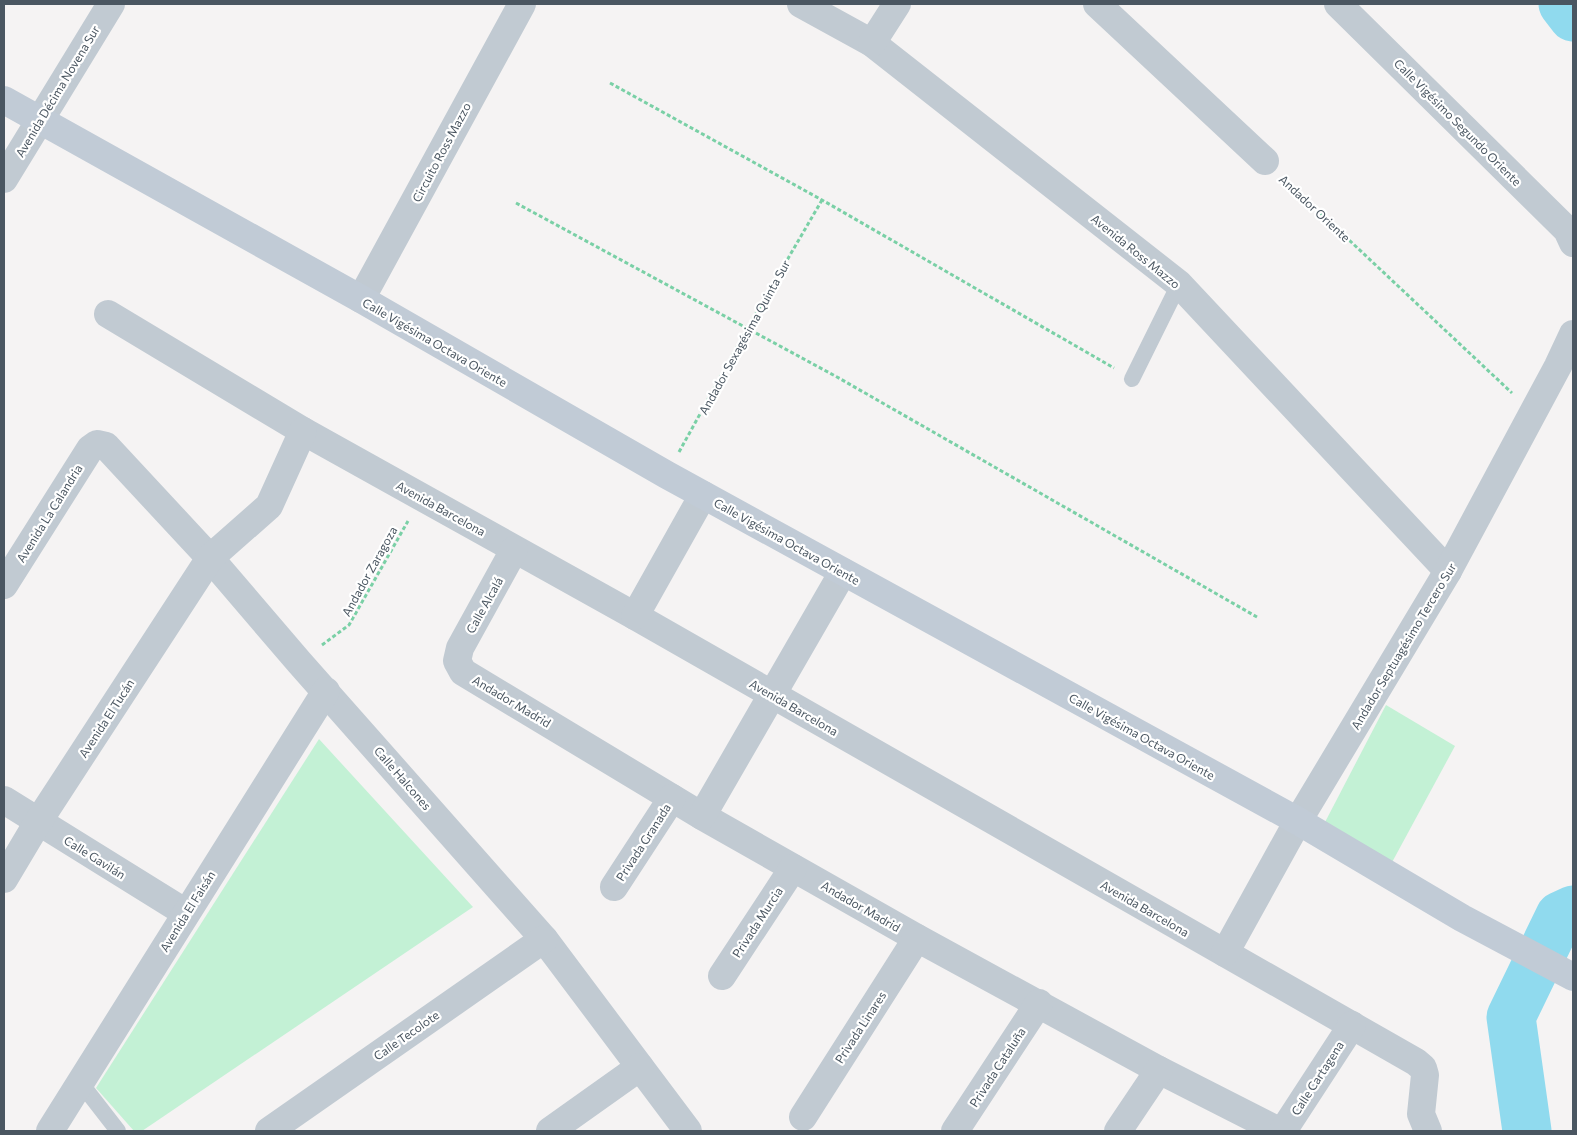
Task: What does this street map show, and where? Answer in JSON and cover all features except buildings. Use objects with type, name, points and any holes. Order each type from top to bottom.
[{"type":"main road","name":"Calle Vigésima Octava Oriente","points":[[4,100],[361,300],[667,475],[1298,821],[1462,918],[1573,977]]},
{"type":"street","name":"Avenida Décima Novena Sur","points":[[4,179],[111,4]]},
{"type":"street","name":"Circuito Ross Mazzo","points":[[361,300],[522,4]]},
{"type":"street","name":"Avenida Ross Mazzo","points":[[801,4],[872,43],[1179,284],[1448,570]]},
{"type":"street","points":[[872,43],[897,4]]},
{"type":"street","points":[[1097,4],[1264,161]]},
{"type":"street","name":"Calle Vigésimo Segundo Oriente","points":[[1338,4],[1567,230],[1573,243]]},
{"type":"street","name":"Avenida Barcelona","points":[[108,314],[303,431],[635,616],[1416,1062],[1423,1068],[1424,1075],[1420,1126]]},
{"type":"street","name":"Andador Septuagésimo Tercero Sur","points":[[1226,954],[1298,821],[1448,570],[1573,334]]},
{"type":"street","name":"Avenida El Tucán","points":[[4,879],[38,822],[210,558],[269,506],[303,431]]},
{"type":"street","name":"Calle Halcones","points":[[98,444],[106,446],[210,558],[299,662],[544,939],[688,1131]]},
{"type":"street","name":"Avenida La Calandria","points":[[4,585],[90,449],[98,444]]},
{"type":"street","points":[[635,616],[703,495]]},
{"type":"street","name":"Calle Alcalá","points":[[458,661],[460,648],[514,550]]},
{"type":"street","points":[[702,816],[843,572]]},
{"type":"street","name":"Andador Madrid","points":[[458,661],[463,672],[702,816],[917,938],[1159,1070],[1278,1131]]},
{"type":"street","name":"Avenida El Faisán","points":[[50,1131],[326,691]]},
{"type":"street","name":"Privada Granada","points":[[614,887],[672,798]]},
{"type":"street","name":"Calle Gavilán","points":[[4,800],[186,913]]},
{"type":"street","name":"Privada Murcia","points":[[722,976],[793,868]]},
{"type":"street","name":"Privada Linares","points":[[803,1116],[917,938]]},
{"type":"street","name":"Calle Tecolote","points":[[268,1131],[544,939]]},
{"type":"street","name":"Privada Cataluña","points":[[955,1131],[1039,1003]]},
{"type":"street","name":"Calle Cartagena","points":[[1283,1131],[1352,1025]]},
{"type":"street","points":[[550,1131],[640,1067]]},
{"type":"street","points":[[1118,1131],[1159,1070]]},
{"type":"lane","points":[[1132,379],[1179,284]]},
{"type":"lane","points":[[80,1082],[118,1131]]},
{"type":"path","points":[[610,83],[822,200],[1132,379]]},
{"type":"path","name":"Andador Oriente","points":[[1264,161],[1533,412]]},
{"type":"path","name":"Andador Sexagésima Quinta Sur","points":[[667,475],[746,329],[822,200]]},
{"type":"path","points":[[516,203],[846,382],[1257,617]]},
{"type":"path","name":"Andador Zaragoza","points":[[299,662],[349,625],[421,497]]},
{"type":"green space","points":[[1386,705],[1455,746],[1390,866],[1323,826]]},
{"type":"green space","points":[[319,739],[473,907],[142,1131],[134,1131],[96,1088]]},
{"type":"waterway","points":[[1563,4],[1573,17]]},
{"type":"waterway","points":[[1527,1131],[1511,1017],[1560,916],[1573,910]]}]
